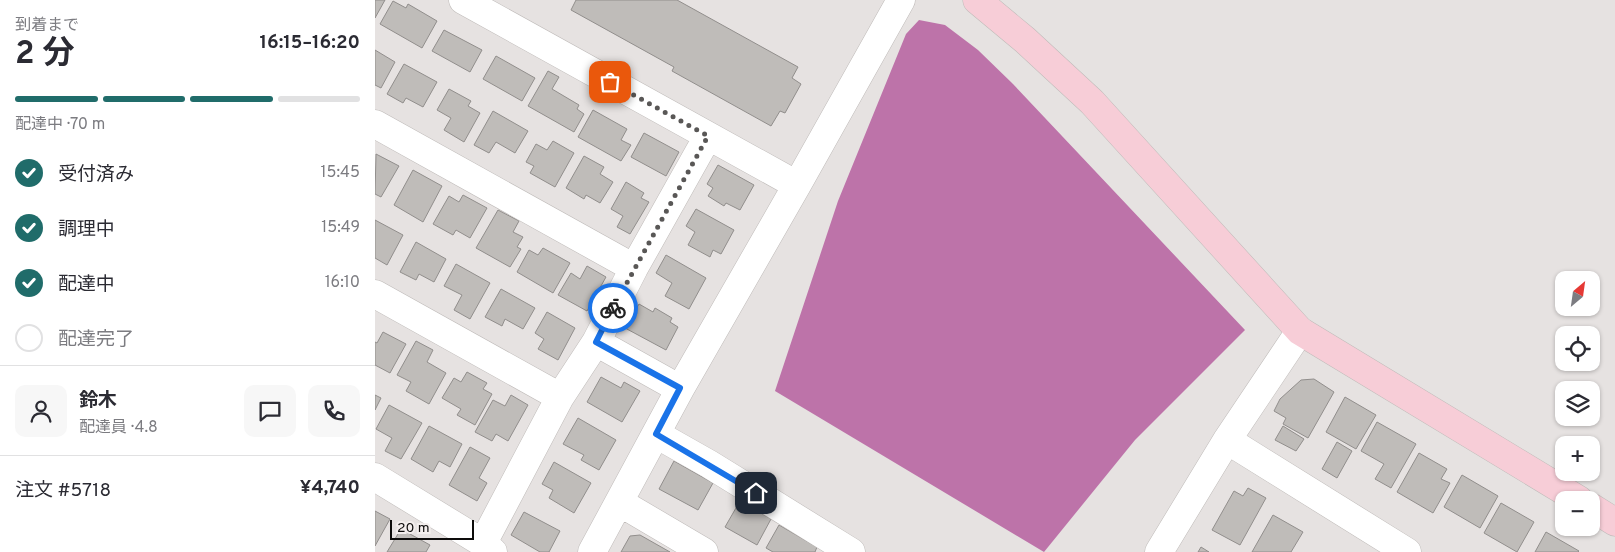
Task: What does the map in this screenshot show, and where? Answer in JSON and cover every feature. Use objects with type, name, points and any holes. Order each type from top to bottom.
[{"type":"street","points":[[463,0],[797,185]]},
{"type":"street","points":[[592,552],[680,388],[901,0]]},
{"type":"street","points":[[977,0],[1025,40],[1092,102],[1300,331],[1564,491]]},
{"type":"street","points":[[375,124],[634,268]]},
{"type":"street","points":[[375,477],[488,547],[560,397],[596,342],[634,268],[708,136]]},
{"type":"street","points":[[375,294],[560,397]]},
{"type":"street","points":[[1159,552],[1227,440],[1300,331]]},
{"type":"street","points":[[596,342],[680,388]]},
{"type":"street","points":[[656,434],[709,464],[851,552]]},
{"type":"street","points":[[1227,440],[1407,552]]},
{"type":"street","points":[[619,502],[704,552]]},
{"type":"street","points":[[1600,513],[1615,522]]},
{"type":"shaded area","points":[[919,20],[945,25],[978,50],[1013,84],[1245,330],[1135,440],[1044,552],[775,391],[838,201],[906,34]]},
{"type":"building","points":[[375,0],[385,0],[375,18]]},
{"type":"building","points":[[576,0],[677,0],[798,67],[792,78],[801,84],[785,113],[780,111],[771,126],[672,71],[674,67],[571,10]]},
{"type":"building","points":[[393,1],[406,8],[408,4],[437,21],[422,48],[380,24]]},
{"type":"building","points":[[444,30],[482,50],[470,72],[432,51]]},
{"type":"building","points":[[375,50],[395,62],[381,88],[375,85]]},
{"type":"building","points":[[496,56],[535,78],[522,101],[483,79]]},
{"type":"building","points":[[404,64],[437,82],[423,107],[406,98],[403,103],[387,94]]},
{"type":"building","points":[[548,71],[559,77],[552,89],[579,105],[577,109],[584,114],[574,132],[528,106]]},
{"type":"building","points":[[449,89],[471,101],[468,106],[480,113],[464,142],[444,130],[451,118],[437,110]]},
{"type":"building","points":[[593,110],[627,129],[621,140],[631,145],[621,161],[578,137]]},
{"type":"building","points":[[493,111],[528,131],[515,153],[496,142],[489,153],[474,145]]},
{"type":"building","points":[[644,133],[679,152],[666,176],[631,157]]},
{"type":"building","points":[[553,141],[574,153],[555,187],[530,173],[534,166],[526,162],[536,144],[547,150]]},
{"type":"building","points":[[376,154],[399,166],[381,197],[375,194]]},
{"type":"building","points":[[584,156],[604,167],[600,174],[613,182],[600,203],[586,195],[584,199],[566,188]]},
{"type":"building","points":[[718,165],[754,185],[740,210],[726,203],[724,206],[708,196],[713,188],[707,184]]},
{"type":"building","points":[[413,170],[442,186],[423,222],[394,205]]},
{"type":"building","points":[[626,182],[644,193],[641,198],[649,202],[630,234],[617,227],[623,216],[611,209]]},
{"type":"building","points":[[463,195],[487,208],[470,238],[456,230],[453,235],[433,224],[449,196],[459,202]]},
{"type":"building","points":[[696,209],[734,230],[721,254],[713,250],[710,257],[688,245],[695,232],[686,226]]},
{"type":"building","points":[[498,210],[519,221],[513,232],[523,237],[517,247],[521,249],[510,267],[476,248]]},
{"type":"building","points":[[375,220],[403,235],[387,265],[375,258]]},
{"type":"building","points":[[416,242],[446,259],[434,282],[419,274],[416,280],[400,272]]},
{"type":"building","points":[[543,248],[570,263],[553,293],[517,272],[529,250],[538,255]]},
{"type":"building","points":[[666,255],[706,278],[689,309],[665,296],[672,283],[656,273]]},
{"type":"building","points":[[456,264],[490,283],[470,319],[454,310],[462,295],[444,286]]},
{"type":"building","points":[[587,266],[606,277],[587,311],[558,295],[571,273],[580,279]]},
{"type":"building","points":[[501,289],[535,308],[523,329],[505,319],[502,326],[485,317]]},
{"type":"building","points":[[639,304],[653,312],[655,308],[672,318],[670,322],[678,327],[666,350],[625,328]]},
{"type":"building","points":[[547,312],[575,328],[558,360],[538,349],[544,339],[535,333]]},
{"type":"building","points":[[383,332],[406,344],[390,373],[375,365],[375,342],[377,343]]},
{"type":"building","points":[[416,341],[433,350],[427,362],[446,373],[429,404],[406,391],[411,382],[397,375]]},
{"type":"building","points":[[467,372],[487,383],[483,389],[492,394],[475,425],[457,415],[461,409],[442,398],[454,378],[461,382]]},
{"type":"building","points":[[601,377],[621,388],[624,382],[640,391],[622,422],[587,402]]},
{"type":"building","points":[[1314,379],[1334,392],[1308,438],[1283,424],[1286,418],[1274,411],[1280,399],[1301,380]]},
{"type":"building","points":[[375,395],[381,398],[375,410]]},
{"type":"building","points":[[511,395],[528,405],[508,441],[496,434],[492,441],[475,432],[493,400],[505,406]]},
{"type":"building","points":[[1345,397],[1376,415],[1356,449],[1326,432]]},
{"type":"building","points":[[389,405],[422,423],[401,459],[385,451],[392,438],[376,429]]},
{"type":"building","points":[[578,418],[616,440],[599,470],[581,460],[584,455],[563,444]]},
{"type":"building","points":[[1377,422],[1416,444],[1391,488],[1375,479],[1384,464],[1361,451]]},
{"type":"building","points":[[429,426],[462,444],[450,467],[439,461],[433,472],[411,459]]},
{"type":"building","points":[[1283,426],[1304,439],[1296,451],[1275,440]]},
{"type":"building","points":[[1337,442],[1352,451],[1337,478],[1322,469]]},
{"type":"building","points":[[470,447],[490,458],[479,478],[487,483],[477,501],[449,485]]},
{"type":"building","points":[[1419,453],[1447,469],[1441,479],[1450,483],[1433,513],[1397,492]]},
{"type":"building","points":[[674,461],[713,483],[698,510],[659,489]]},
{"type":"building","points":[[554,462],[591,483],[574,513],[549,498],[553,490],[542,484]]},
{"type":"building","points":[[1462,475],[1498,496],[1480,528],[1444,507]]},
{"type":"building","points":[[1248,488],[1266,498],[1240,545],[1212,530],[1234,491],[1243,496]]},
{"type":"building","points":[[740,501],[771,519],[757,545],[725,527]]},
{"type":"building","points":[[1501,503],[1534,522],[1517,552],[1484,533]]},
{"type":"building","points":[[375,511],[390,519],[375,546]]},
{"type":"building","points":[[524,512],[560,531],[549,552],[540,552],[511,535]]},
{"type":"building","points":[[1273,515],[1303,532],[1291,552],[1252,552]]},
{"type":"building","points":[[779,525],[817,547],[815,552],[773,552],[766,548]]},
{"type":"building","points":[[401,529],[430,545],[426,552],[387,552]]},
{"type":"building","points":[[1546,532],[1579,551],[1535,552]]},
{"type":"building","points":[[640,535],[670,552],[621,552],[630,536]]},
{"type":"building","points":[[1201,547],[1209,552],[1198,552]]},
{"type":"way so far","points":[[610,82],[708,136],[613,308]]},
{"type":"route","points":[[613,308],[596,342],[680,388],[656,434],[756,493]]}]
